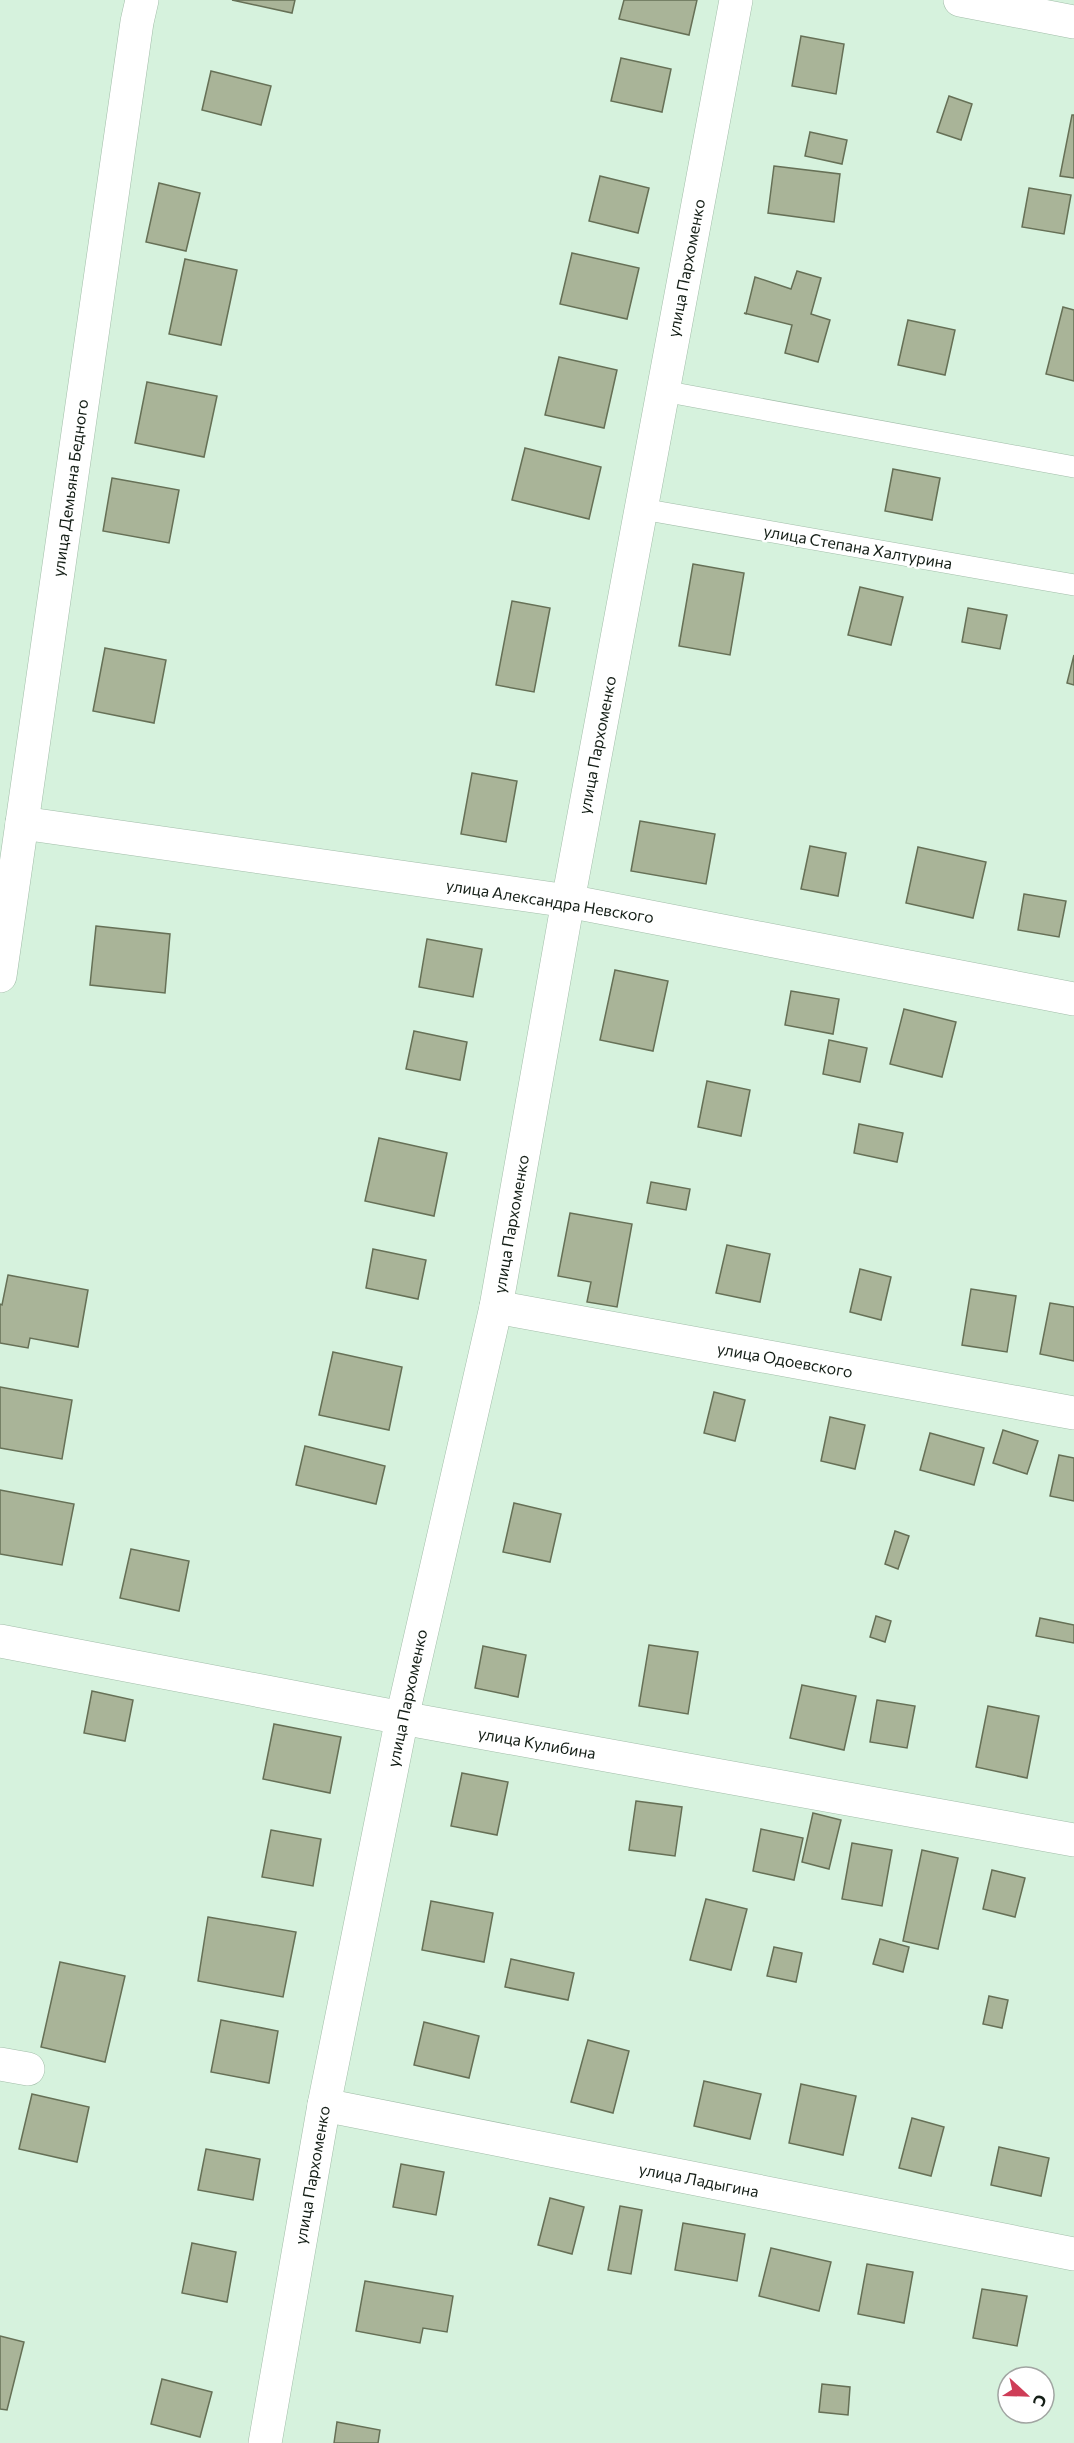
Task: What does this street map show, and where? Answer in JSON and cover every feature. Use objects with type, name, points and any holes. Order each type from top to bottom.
[{"type":"street","name":"улица Демьяна Бедного","points":[[0,976],[142,0]]},
{"type":"street","name":"улица Пархоменко","points":[[265,2443],[324,2105],[402,1718],[496,1307],[568,901],[736,0]]},
{"type":"street","points":[[960,0],[1074,22]]},
{"type":"street","name":"улица Александра Невского","points":[[22,823],[568,901],[1074,999]]},
{"type":"street","name":"улица Одоевского","points":[[496,1307],[1074,1413]]},
{"type":"street","name":"улица Кулибина","points":[[0,1641],[402,1718],[1074,1840]]},
{"type":"street","name":"улица Ладыгина","points":[[324,2105],[1074,2254]]},
{"type":"lane","points":[[663,391],[1074,467]]},
{"type":"lane","name":"улица Степана Халтурина","points":[[642,509],[1074,585]]},
{"type":"building","points":[[232,0],[295,0],[292,13]]},
{"type":"building","points":[[624,0],[697,0],[689,35],[619,19]]},
{"type":"building","points":[[801,36],[844,44],[836,94],[792,86]]},
{"type":"building","points":[[621,58],[671,69],[662,112],[611,101]]},
{"type":"building","points":[[211,71],[271,86],[261,125],[202,110]]},
{"type":"building","points":[[949,96],[972,104],[961,140],[937,132]]},
{"type":"building","points":[[1072,115],[1074,115],[1074,178],[1060,176]]},
{"type":"building","points":[[810,132],[847,140],[842,164],[805,156]]},
{"type":"building","points":[[774,166],[840,174],[834,222],[768,213]]},
{"type":"building","points":[[600,176],[649,188],[638,233],[589,221]]},
{"type":"building","points":[[159,183],[200,193],[186,251],[146,242]]},
{"type":"building","points":[[1029,188],[1071,195],[1064,234],[1022,227]]},
{"type":"building","points":[[572,253],[639,268],[627,319],[560,304]]},
{"type":"building","points":[[185,259],[237,270],[221,345],[169,334]]},
{"type":"building","points":[[797,271],[821,278],[811,314],[830,320],[818,362],[785,353],[792,325],[746,314],[755,277],[791,289]]},
{"type":"building","points":[[1063,307],[1074,310],[1074,381],[1046,374]]},
{"type":"building","points":[[908,320],[955,330],[945,375],[898,365]]},
{"type":"building","points":[[559,357],[617,370],[604,428],[545,415]]},
{"type":"building","points":[[147,382],[217,396],[204,457],[135,443]]},
{"type":"building","points":[[525,448],[601,467],[589,519],[512,500]]},
{"type":"building","points":[[893,469],[940,478],[932,520],[885,511]]},
{"type":"building","points":[[112,478],[179,490],[169,543],[103,531]]},
{"type":"building","points":[[693,564],[744,573],[730,655],[679,646]]},
{"type":"building","points":[[860,587],[903,597],[891,645],[848,635]]},
{"type":"building","points":[[512,601],[550,608],[534,692],[496,685]]},
{"type":"building","points":[[968,608],[1007,615],[1000,649],[962,642]]},
{"type":"building","points":[[105,648],[166,660],[154,723],[93,711]]},
{"type":"building","points":[[1074,655],[1074,685],[1067,683]]},
{"type":"building","points":[[472,773],[517,781],[506,842],[461,834]]},
{"type":"building","points":[[640,821],[715,834],[706,884],[631,871]]},
{"type":"building","points":[[810,846],[846,853],[838,896],[801,889]]},
{"type":"building","points":[[918,847],[986,862],[973,918],[906,903]]},
{"type":"building","points":[[1024,894],[1066,901],[1059,937],[1018,930]]},
{"type":"building","points":[[96,926],[170,934],[165,993],[90,985]]},
{"type":"building","points":[[427,939],[482,949],[473,997],[419,987]]},
{"type":"building","points":[[615,970],[668,981],[653,1051],[600,1040]]},
{"type":"building","points":[[791,991],[839,999],[833,1034],[785,1025]]},
{"type":"building","points":[[904,1009],[956,1022],[942,1077],[890,1064]]},
{"type":"building","points":[[414,1031],[467,1042],[460,1080],[406,1069]]},
{"type":"building","points":[[829,1040],[867,1048],[860,1082],[823,1074]]},
{"type":"building","points":[[707,1081],[750,1090],[741,1136],[698,1127]]},
{"type":"building","points":[[859,1124],[903,1133],[897,1162],[854,1153]]},
{"type":"building","points":[[379,1138],[447,1153],[434,1216],[365,1201]]},
{"type":"building","points":[[651,1182],[690,1189],[686,1210],[647,1203]]},
{"type":"building","points":[[570,1213],[632,1224],[617,1307],[587,1302],[591,1282],[558,1276]]},
{"type":"building","points":[[727,1245],[770,1254],[760,1302],[716,1293]]},
{"type":"building","points":[[373,1249],[426,1260],[418,1299],[366,1288]]},
{"type":"building","points":[[860,1269],[891,1277],[881,1320],[850,1312]]},
{"type":"building","points":[[8,1275],[88,1290],[78,1347],[30,1338],[28,1348],[0,1343],[0,1304],[2,1305]]},
{"type":"building","points":[[971,1289],[1016,1296],[1007,1352],[962,1345]]},
{"type":"building","points":[[1050,1303],[1074,1307],[1074,1361],[1040,1354]]},
{"type":"building","points":[[333,1352],[402,1367],[389,1430],[319,1415]]},
{"type":"building","points":[[0,1387],[72,1400],[62,1459],[0,1448]]},
{"type":"building","points":[[714,1392],[745,1400],[735,1441],[704,1433]]},
{"type":"building","points":[[830,1417],[865,1425],[855,1469],[821,1461]]},
{"type":"building","points":[[1003,1430],[1038,1441],[1027,1474],[993,1463]]},
{"type":"building","points":[[930,1433],[984,1448],[974,1485],[920,1470]]},
{"type":"building","points":[[305,1446],[385,1466],[376,1504],[296,1485]]},
{"type":"building","points":[[1059,1455],[1074,1458],[1074,1501],[1050,1496]]},
{"type":"building","points":[[0,1490],[74,1504],[62,1565],[0,1554]]},
{"type":"building","points":[[514,1503],[561,1514],[550,1562],[503,1552]]},
{"type":"building","points":[[895,1531],[909,1536],[898,1569],[885,1564]]},
{"type":"building","points":[[131,1549],[189,1561],[179,1611],[120,1598]]},
{"type":"building","points":[[876,1616],[891,1621],[885,1642],[870,1637]]},
{"type":"building","points":[[1040,1618],[1074,1625],[1074,1643],[1036,1636]]},
{"type":"building","points":[[649,1645],[698,1652],[688,1714],[639,1706]]},
{"type":"building","points":[[483,1646],[526,1655],[518,1697],[475,1688]]},
{"type":"building","points":[[802,1685],[856,1696],[844,1750],[790,1738]]},
{"type":"building","points":[[92,1691],[133,1700],[125,1741],[84,1733]]},
{"type":"building","points":[[877,1700],[915,1706],[907,1748],[870,1742]]},
{"type":"building","points":[[988,1706],[1039,1716],[1027,1778],[976,1767]]},
{"type":"building","points":[[274,1724],[341,1737],[330,1793],[263,1779]]},
{"type":"building","points":[[462,1773],[508,1782],[497,1835],[451,1826]]},
{"type":"building","points":[[636,1801],[682,1807],[675,1856],[629,1850]]},
{"type":"building","points":[[813,1813],[841,1820],[829,1869],[802,1862]]},
{"type":"building","points":[[761,1829],[803,1838],[794,1880],[753,1871]]},
{"type":"building","points":[[271,1830],[321,1839],[313,1886],[262,1877]]},
{"type":"building","points":[[852,1843],[892,1850],[882,1906],[842,1899]]},
{"type":"building","points":[[922,1850],[958,1858],[938,1949],[903,1941]]},
{"type":"building","points":[[992,1870],[1025,1878],[1015,1917],[983,1909]]},
{"type":"building","points":[[706,1899],[747,1909],[731,1970],[690,1960]]},
{"type":"building","points":[[431,1901],[493,1913],[484,1962],[422,1950]]},
{"type":"building","points":[[208,1917],[296,1932],[283,1997],[198,1981]]},
{"type":"building","points":[[880,1939],[909,1947],[903,1972],[873,1964]]},
{"type":"building","points":[[774,1947],[802,1953],[796,1982],[767,1976]]},
{"type":"building","points":[[511,1959],[574,1973],[568,2000],[505,1987]]},
{"type":"building","points":[[60,1962],[125,1976],[105,2062],[41,2047]]},
{"type":"building","points":[[989,1996],[1008,2000],[1002,2028],[983,2024]]},
{"type":"building","points":[[221,2020],[278,2031],[269,2083],[211,2072]]},
{"type":"building","points":[[424,2022],[479,2036],[469,2078],[414,2065]]},
{"type":"building","points":[[588,2040],[629,2051],[613,2113],[571,2102]]},
{"type":"building","points":[[704,2081],[761,2094],[750,2139],[694,2126]]},
{"type":"building","points":[[801,2084],[856,2096],[843,2155],[789,2143]]},
{"type":"building","points":[[32,2094],[89,2107],[77,2162],[19,2149]]},
{"type":"building","points":[[912,2118],[944,2127],[931,2176],[899,2168]]},
{"type":"building","points":[[999,2147],[1049,2158],[1041,2196],[991,2185]]},
{"type":"building","points":[[206,2149],[260,2159],[253,2200],[198,2190]]},
{"type":"building","points":[[401,2164],[444,2172],[436,2215],[393,2207]]},
{"type":"building","points":[[550,2198],[584,2207],[572,2254],[538,2245]]},
{"type":"building","points":[[620,2206],[642,2210],[631,2274],[608,2270]]},
{"type":"building","points":[[683,2223],[745,2234],[737,2281],[675,2270]]},
{"type":"building","points":[[192,2243],[236,2252],[227,2302],[182,2293]]},
{"type":"building","points":[[771,2248],[831,2262],[819,2311],[759,2296]]},
{"type":"building","points":[[867,2264],[913,2272],[904,2323],[858,2314]]},
{"type":"building","points":[[365,2281],[453,2296],[447,2332],[423,2328],[420,2343],[356,2331]]},
{"type":"building","points":[[982,2289],[1027,2296],[1017,2346],[973,2338]]},
{"type":"building","points":[[0,2336],[24,2342],[7,2410],[0,2409]]},
{"type":"building","points":[[162,2379],[212,2392],[200,2437],[151,2424]]},
{"type":"building","points":[[822,2384],[850,2387],[848,2415],[819,2412]]},
{"type":"building","points":[[337,2422],[380,2430],[378,2443],[334,2443]]}]
